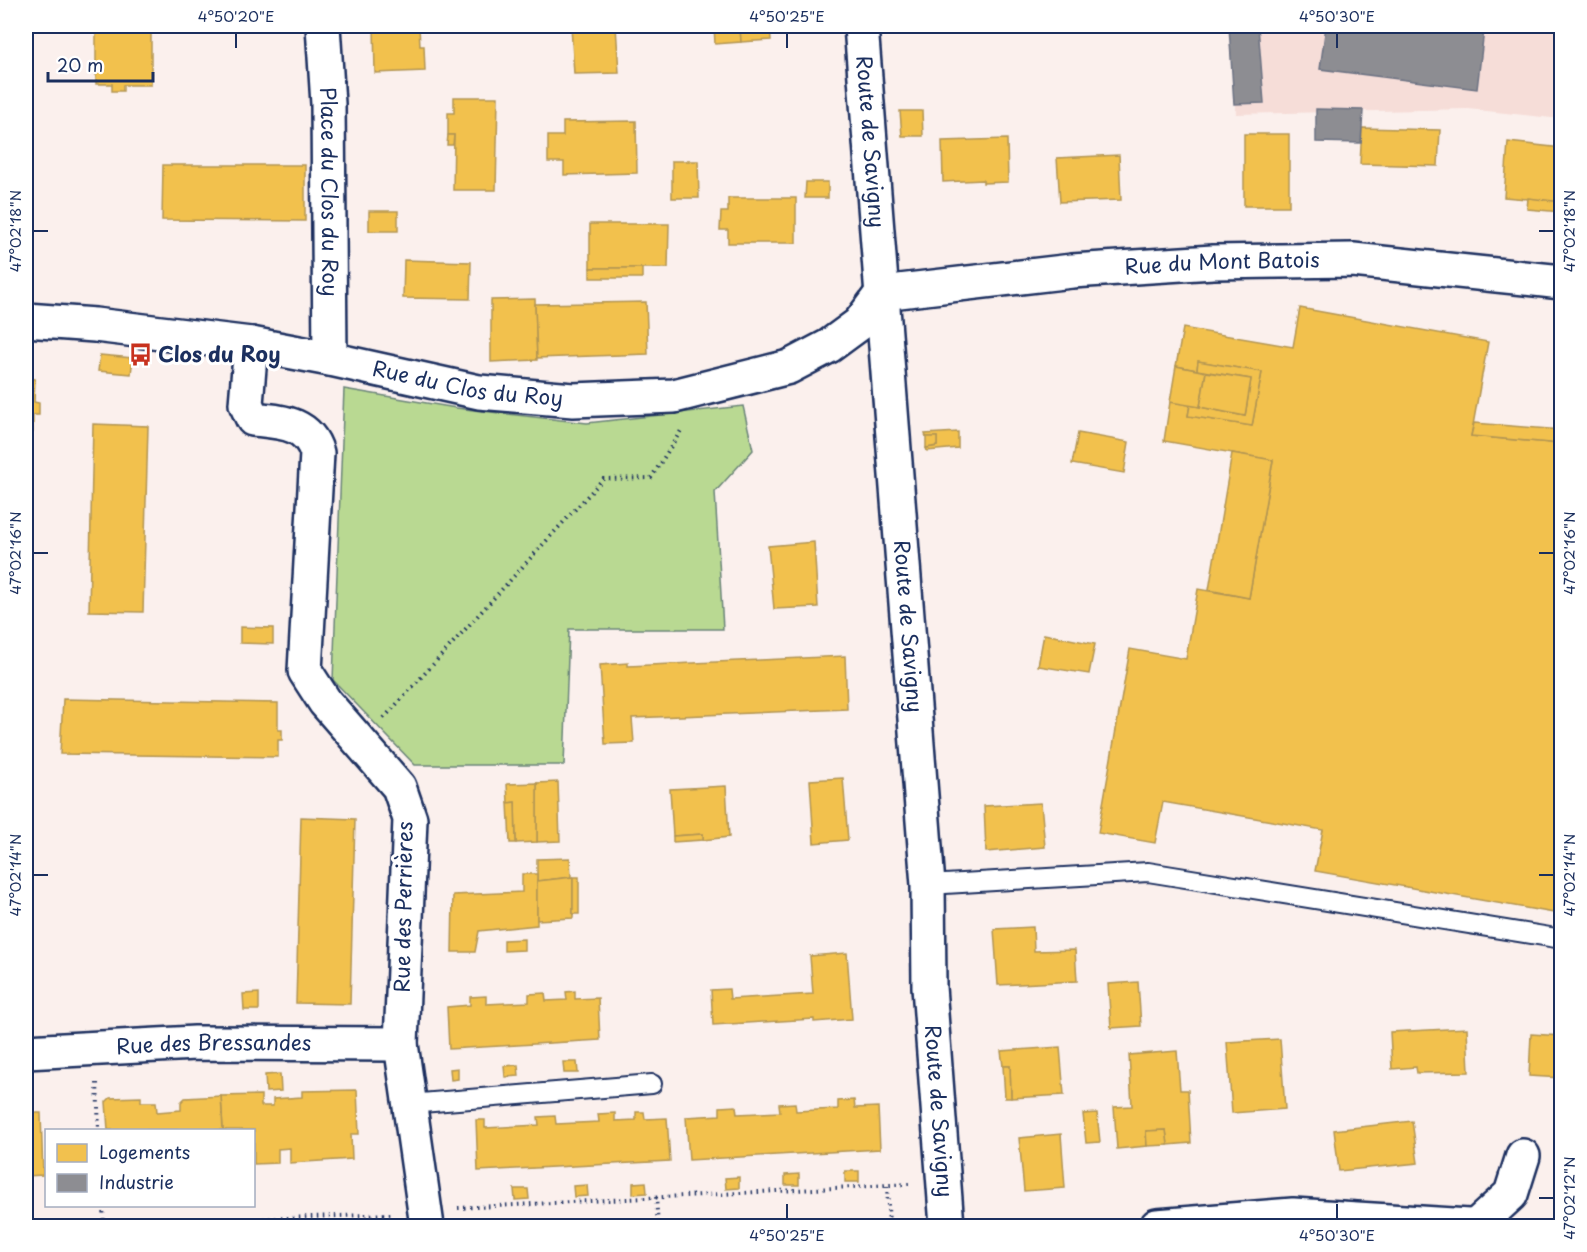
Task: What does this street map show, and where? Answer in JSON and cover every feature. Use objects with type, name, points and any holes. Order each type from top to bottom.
[{"type":"street","name":"Place du Clos du Roy","points":[[323,26],[328,104],[330,359]]},
{"type":"street","name":"Route de Savigny","points":[[861,26],[928,885],[929,987],[947,1227]]},
{"type":"street","name":"Rue du Mont Batois","points":[[882,293],[1072,271],[1213,262],[1353,260],[1562,282]]},
{"type":"street","name":"Rue du Clos du Roy","points":[[26,320],[95,325],[251,344],[479,392],[573,400],[674,396],[795,364],[830,346],[859,324],[882,293]]},
{"type":"street","name":"Rue des Perrières","points":[[251,344],[246,404],[253,419],[297,427],[313,440],[317,453],[305,671],[325,702],[399,788],[410,819],[400,1044],[426,1218]]},
{"type":"street","name":"Rue des Bressandes","points":[[26,1052],[195,1042],[400,1044]]},
{"type":"street","points":[[1476,1227],[1511,1194],[1523,1156]]},
{"type":"street","points":[[1157,1227],[1293,1215],[1469,1227]]},
{"type":"lane","points":[[928,885],[1148,872],[1562,939]]},
{"type":"lane","points":[[409,1104],[652,1084]]},
{"type":"path","points":[[362,743],[603,479],[651,478],[687,421]]},
{"type":"path","points":[[95,1048],[99,1129]]},
{"type":"path","points":[[80,1226],[384,1215],[426,1218],[656,1197],[943,1182]]},
{"type":"path","points":[[886,1186],[889,1227]]},
{"type":"path","points":[[656,1197],[658,1227]]},
{"type":"path","points":[[103,1207],[104,1225]]},
{"type":"path","points":[[383,1227],[384,1215]]},
{"type":"path","points":[[255,1219],[255,1227]]},
{"type":"shaded area","points":[[1229,26],[1561,26],[1561,119],[1468,109],[1236,114]]},
{"type":"green space","points":[[344,389],[456,408],[587,423],[743,406],[753,450],[715,492],[723,629],[569,629],[564,765],[415,765],[333,680]]},
{"type":"building: Logements","points":[[96,26],[151,26],[151,85],[123,85],[123,91],[112,91],[112,84],[96,84]]},
{"type":"building: Logements","points":[[374,26],[419,26],[420,46],[424,46],[425,71],[375,73]]},
{"type":"building: Logements","points":[[571,26],[616,26],[619,73],[574,74]]},
{"type":"building: Logements","points":[[714,26],[740,26],[741,42],[715,44]]},
{"type":"building: Logements","points":[[740,26],[770,26],[771,40],[741,42]]},
{"type":"building: Logements","points":[[979,26],[1037,26],[1038,29],[980,32]]},
{"type":"building: Logements","points":[[454,97],[498,97],[496,190],[453,190],[454,135],[448,135],[448,113],[454,113]]},
{"type":"building: Logements","points":[[900,111],[922,111],[923,136],[902,136]]},
{"type":"building: Logements","points":[[636,121],[637,173],[564,175],[564,162],[548,162],[548,136],[563,136],[563,122]]},
{"type":"building: Logements","points":[[1362,128],[1440,130],[1438,166],[1360,164]]},
{"type":"building: Logements","points":[[1244,134],[1289,134],[1289,206],[1244,206]]},
{"type":"building: Logements","points":[[448,135],[454,135],[453,145],[447,145]]},
{"type":"building: Logements","points":[[1007,139],[1008,182],[983,183],[983,180],[943,182],[942,141]]},
{"type":"building: Logements","points":[[1508,142],[1562,148],[1562,202],[1504,197]]},
{"type":"building: Logements","points":[[1119,155],[1121,200],[1060,202],[1057,158]]},
{"type":"building: Logements","points":[[672,161],[698,161],[699,198],[672,198]]},
{"type":"building: Logements","points":[[163,165],[305,165],[305,221],[162,220]]},
{"type":"building: Logements","points":[[806,182],[828,182],[828,198],[805,198]]},
{"type":"building: Logements","points":[[728,198],[796,198],[796,243],[728,243],[728,230],[720,230],[721,212],[728,212]]},
{"type":"building: Logements","points":[[1528,198],[1562,202],[1562,212],[1527,209]]},
{"type":"building: Logements","points":[[369,211],[398,211],[398,231],[369,231]]},
{"type":"building: Logements","points":[[590,224],[669,224],[668,268],[590,268]]},
{"type":"building: Logements","points":[[404,260],[471,262],[470,299],[403,298]]},
{"type":"building: Logements","points":[[590,268],[642,268],[642,278],[590,278]]},
{"type":"building: Logements","points":[[535,299],[537,360],[491,362],[491,300]]},
{"type":"building: Logements","points":[[646,302],[648,354],[537,358],[535,304]]},
{"type":"building: Logements","points":[[1300,308],[1488,342],[1471,436],[1562,444],[1560,914],[1315,871],[1323,830],[1163,802],[1155,843],[1098,833],[1130,649],[1186,659],[1198,589],[1249,598],[1273,460],[1164,441],[1170,402],[1190,405],[1188,416],[1252,426],[1262,372],[1198,361],[1197,370],[1176,366],[1183,328],[1293,347]]},
{"type":"building: Logements","points":[[100,355],[133,358],[131,374],[98,371]]},
{"type":"building: Logements","points":[[1198,361],[1262,372],[1252,426],[1188,416],[1190,405],[1245,416],[1251,379],[1197,370]]},
{"type":"building: Logements","points":[[1176,366],[1206,372],[1200,407],[1170,402]]},
{"type":"building: Logements","points":[[1206,372],[1251,379],[1245,416],[1200,407]]},
{"type":"building: Logements","points":[[26,378],[35,379],[34,402],[39,403],[39,415],[33,415],[33,432],[26,432]]},
{"type":"building: Logements","points":[[1474,423],[1562,430],[1562,444],[1471,436]]},
{"type":"building: Logements","points":[[93,424],[148,426],[143,612],[89,611]]},
{"type":"building: Logements","points":[[958,432],[958,448],[927,451],[926,448],[937,446],[937,437],[926,437],[925,434]]},
{"type":"building: Logements","points":[[1078,433],[1129,442],[1124,473],[1072,464]]},
{"type":"building: Logements","points":[[926,437],[937,437],[937,446],[926,448]]},
{"type":"building: Logements","points":[[1232,453],[1273,460],[1249,598],[1209,590]]},
{"type":"building: Logements","points":[[814,542],[818,607],[774,609],[768,546]]},
{"type":"building: Logements","points":[[240,627],[273,628],[273,644],[240,643]]},
{"type":"building: Logements","points":[[1044,634],[1095,644],[1089,674],[1038,666]]},
{"type":"building: Logements","points":[[845,656],[847,709],[632,718],[634,743],[605,744],[600,665],[628,663],[628,666]]},
{"type":"building: Logements","points":[[63,699],[278,703],[278,730],[282,730],[282,740],[278,740],[278,757],[60,754]]},
{"type":"building: Logements","points":[[843,778],[848,840],[814,843],[810,780]]},
{"type":"building: Logements","points":[[558,782],[560,841],[537,842],[537,783]]},
{"type":"building: Logements","points":[[537,783],[537,842],[516,843],[515,802],[508,803],[507,784]]},
{"type":"building: Logements","points":[[726,786],[729,837],[703,840],[703,834],[673,836],[670,789]]},
{"type":"building: Logements","points":[[515,802],[516,843],[510,843],[508,803]]},
{"type":"building: Logements","points":[[1041,803],[1045,847],[986,852],[984,806]]},
{"type":"building: Logements","points":[[301,817],[355,819],[350,1004],[296,1003]]},
{"type":"building: Logements","points":[[703,834],[703,840],[673,842],[673,836]]},
{"type":"building: Logements","points":[[570,858],[571,877],[537,881],[537,859]]},
{"type":"building: Logements","points":[[522,874],[537,874],[537,925],[479,931],[475,952],[452,952],[453,895],[522,892]]},
{"type":"building: Logements","points":[[573,877],[573,918],[537,920],[537,881]]},
{"type":"building: Logements","points":[[573,877],[579,877],[579,914],[573,914]]},
{"type":"building: Logements","points":[[1033,927],[1034,951],[1075,950],[1077,981],[998,985],[994,929]]},
{"type":"building: Logements","points":[[524,939],[524,950],[504,951],[504,940]]},
{"type":"building: Logements","points":[[847,953],[852,1019],[713,1025],[711,990],[729,989],[730,999],[813,994],[810,956]]},
{"type":"building: Logements","points":[[1138,982],[1141,1026],[1111,1028],[1108,984]]},
{"type":"building: Logements","points":[[575,991],[575,999],[598,998],[600,1040],[449,1049],[447,1007],[470,1005],[470,997],[486,996],[486,1004],[529,1002],[529,994],[545,993],[546,1001],[567,1000],[566,992]]},
{"type":"building: Logements","points":[[259,993],[259,1010],[244,1010],[243,994]]},
{"type":"building: Logements","points":[[1467,1028],[1469,1072],[1417,1073],[1416,1067],[1392,1069],[1390,1032]]},
{"type":"building: Logements","points":[[1531,1034],[1562,1036],[1562,1078],[1529,1076]]},
{"type":"building: Logements","points":[[1280,1039],[1285,1109],[1232,1113],[1227,1042]]},
{"type":"building: Logements","points":[[1060,1047],[1064,1095],[1011,1098],[1010,1066],[1003,1066],[1001,1051]]},
{"type":"building: Logements","points":[[1177,1051],[1180,1090],[1188,1090],[1191,1143],[1168,1145],[1166,1130],[1146,1131],[1147,1146],[1117,1149],[1114,1107],[1132,1106],[1129,1055]]},
{"type":"building: Logements","points":[[563,1062],[577,1062],[578,1073],[564,1073]]},
{"type":"building: Logements","points":[[518,1065],[519,1076],[505,1077],[504,1066]]},
{"type":"building: Logements","points":[[1003,1066],[1010,1066],[1011,1098],[1005,1098]]},
{"type":"building: Logements","points":[[458,1068],[458,1079],[451,1080],[450,1069]]},
{"type":"building: Logements","points":[[280,1074],[281,1091],[266,1092],[265,1075]]},
{"type":"building: Logements","points":[[357,1090],[359,1134],[351,1134],[352,1159],[290,1163],[290,1148],[278,1149],[278,1163],[255,1164],[255,1129],[223,1129],[221,1096],[261,1095],[261,1106],[273,1106],[273,1099],[302,1097],[302,1091]]},
{"type":"building: Logements","points":[[221,1096],[223,1129],[108,1129],[106,1102],[110,1098],[141,1097],[141,1102],[156,1102],[157,1112],[181,1110],[181,1102],[185,1098]]},
{"type":"building: Logements","points":[[854,1100],[855,1108],[878,1107],[880,1149],[689,1160],[686,1117],[720,1115],[720,1107],[736,1106],[737,1114],[780,1112],[779,1104],[795,1103],[796,1111],[838,1109],[838,1101]]},
{"type":"building: Logements","points":[[636,1112],[644,1112],[645,1119],[667,1118],[670,1161],[478,1171],[476,1120],[485,1120],[485,1128],[539,1125],[538,1117],[555,1116],[556,1124],[599,1122],[598,1114],[615,1113],[615,1121],[636,1120]]},
{"type":"building: Logements","points":[[26,1113],[41,1113],[43,1175],[26,1176]]},
{"type":"building: Logements","points":[[1097,1113],[1100,1142],[1086,1143],[1083,1114]]},
{"type":"building: Logements","points":[[1412,1121],[1418,1163],[1339,1171],[1334,1130]]},
{"type":"building: Logements","points":[[1166,1130],[1168,1145],[1147,1146],[1146,1131]]},
{"type":"building: Logements","points":[[1061,1134],[1065,1188],[1024,1191],[1019,1138]]},
{"type":"building: Logements","points":[[845,1171],[859,1171],[859,1182],[845,1182]]},
{"type":"building: Logements","points":[[799,1174],[799,1185],[785,1185],[785,1175]]},
{"type":"building: Logements","points":[[739,1177],[739,1188],[726,1189],[725,1178]]},
{"type":"building: Logements","points":[[646,1182],[647,1193],[633,1194],[633,1183]]},
{"type":"building: Logements","points":[[587,1185],[588,1196],[574,1197],[573,1186]]},
{"type":"building: Logements","points":[[514,1189],[528,1189],[529,1199],[515,1200]]},
{"type":"building: Industrie","points":[[1229,26],[1258,26],[1264,103],[1234,104]]},
{"type":"building: Industrie","points":[[1326,26],[1448,26],[1484,30],[1477,89],[1320,69]]},
{"type":"building: Industrie","points":[[1316,109],[1363,110],[1361,143],[1316,142]]},
{"type":"place","name":"Clos du Roy","points":[[140,355]]}]
